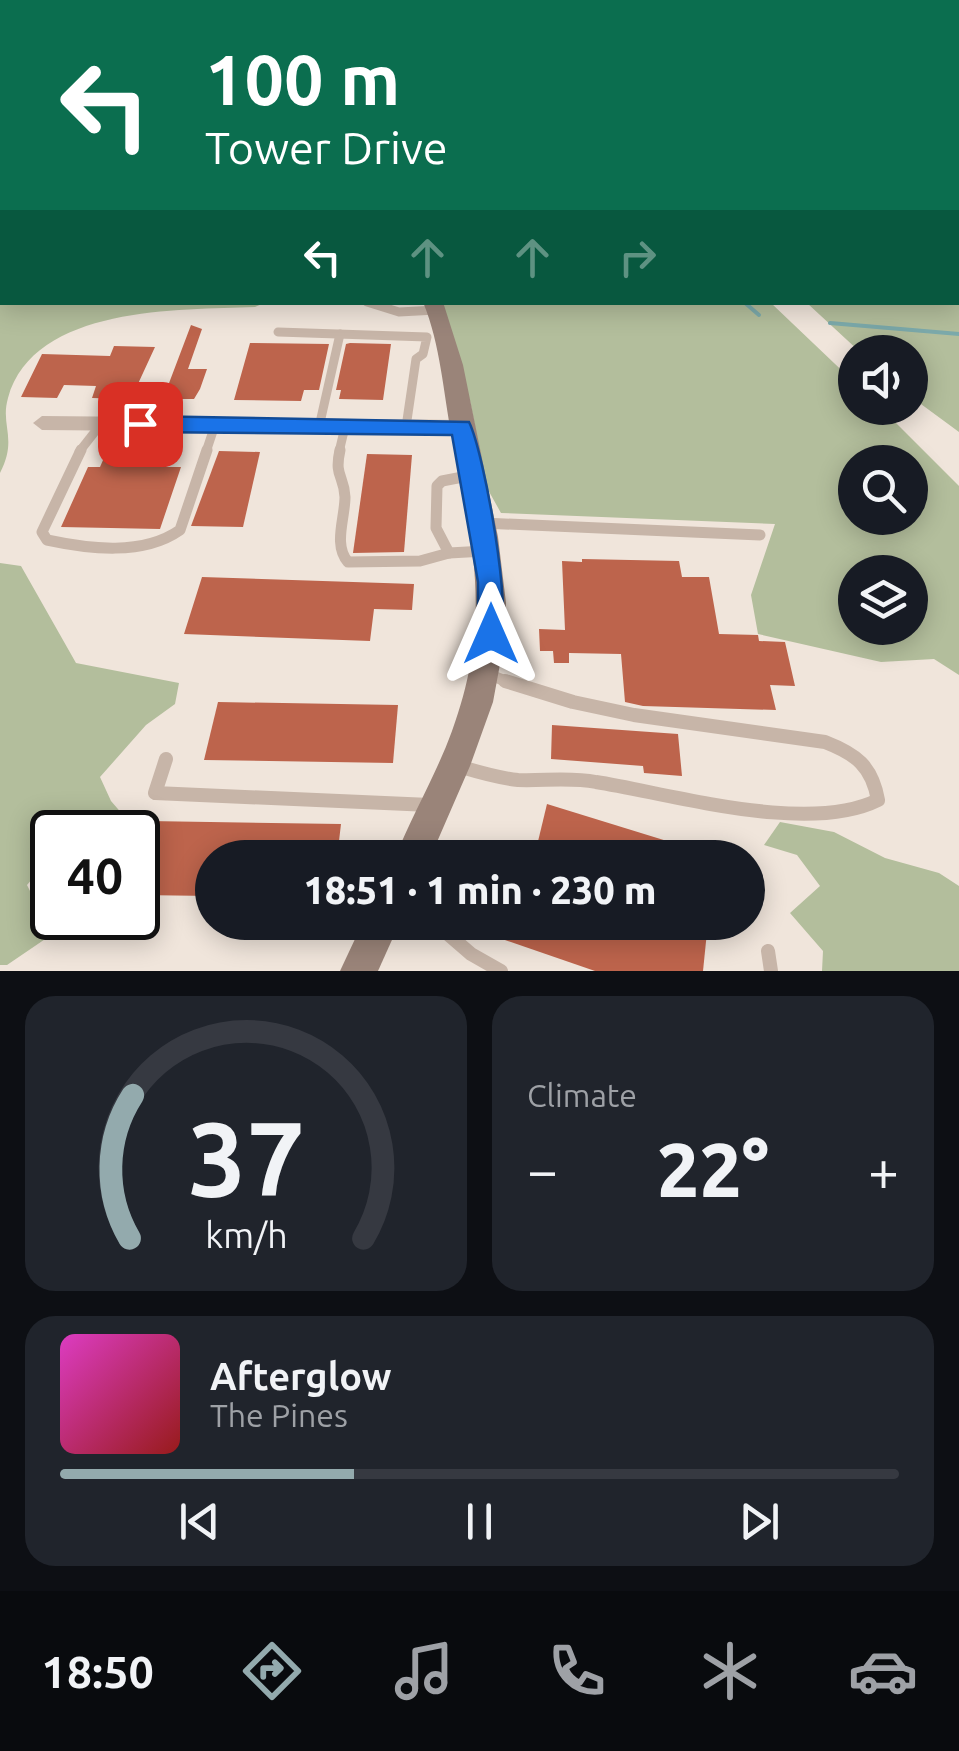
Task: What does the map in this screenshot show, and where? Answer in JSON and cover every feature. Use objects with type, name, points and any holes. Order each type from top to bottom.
[{"type":"street","points":[[420,840],[454,765],[484,673],[492,607],[484,537],[450,346],[435,306]]},
{"type":"street","points":[[42,423],[462,427]]},
{"type":"street","points":[[359,971],[374,940]]},
{"type":"lane","points":[[377,305],[399,312],[435,306]]},
{"type":"lane","points":[[278,332],[427,337],[423,354],[416,359],[406,427]]},
{"type":"lane","points":[[319,426],[340,334]]},
{"type":"lane","points":[[102,424],[71,460],[42,532],[47,540],[148,546],[172,538],[180,530],[215,425]]},
{"type":"lane","points":[[345,427],[335,472],[344,494],[342,555],[348,562],[420,562],[484,537],[760,536]]},
{"type":"lane","points":[[449,553],[436,528],[438,486],[448,479],[473,475]]},
{"type":"lane","points":[[454,765],[502,778],[590,781],[789,813],[857,813],[872,808],[879,799],[880,787],[871,772],[820,740],[622,713],[525,691],[484,673]]},
{"type":"lane","points":[[166,759],[155,793],[436,805]]},
{"type":"lane","points":[[455,940],[501,971]]},
{"type":"lane","points":[[768,951],[770,971]]},
{"type":"green space","points":[[0,305],[260,305],[113,319],[78,329],[47,345],[23,368],[8,398],[8,450],[0,473]]},
{"type":"green space","points":[[439,305],[773,305],[838,367],[838,425],[898,425],[918,445],[838,445],[838,535],[928,535],[928,455],[959,486],[959,675],[934,659],[881,662],[758,634],[751,595],[775,524],[501,513],[487,488],[470,401]]},
{"type":"green space","points":[[809,305],[959,305],[959,432],[928,409],[928,335],[842,335]]},
{"type":"green space","points":[[0,563],[21,566],[76,663],[179,683],[175,704],[146,725],[100,777],[119,810],[30,810],[30,940],[44,940],[7,965],[0,965]]},
{"type":"green space","points":[[780,822],[834,832],[885,858],[939,873],[959,886],[959,971],[822,971],[823,951],[790,913],[820,886],[797,855],[765,844]]},
{"type":"building","points":[[191,325],[202,329],[188,369],[207,369],[200,389],[194,399],[163,399]]},
{"type":"building","points":[[250,343],[329,344],[319,390],[304,390],[301,401],[234,400]]},
{"type":"building","points":[[346,344],[391,344],[383,400],[339,399],[341,390],[336,390]]},
{"type":"building","points":[[114,346],[155,347],[131,399],[92,398],[96,386],[64,385],[57,398],[21,397],[42,354],[110,356]]},
{"type":"building","points":[[107,451],[172,452],[166,467],[181,467],[160,529],[61,527],[88,467],[100,467]]},
{"type":"building","points":[[219,451],[260,452],[243,527],[191,526]]},
{"type":"building","points":[[367,454],[412,455],[404,552],[353,553]]},
{"type":"building","points":[[562,561],[679,561],[682,577],[709,577],[719,634],[758,635],[759,641],[785,642],[795,686],[770,685],[776,710],[643,706],[625,702],[621,654],[569,653],[569,663],[554,663],[553,651],[540,651],[539,629],[565,630]]},
{"type":"building","points":[[202,577],[414,584],[412,610],[374,609],[370,641],[184,634]]},
{"type":"building","points":[[218,702],[398,705],[393,763],[204,760]]},
{"type":"building","points":[[552,725],[678,734],[682,776],[644,773],[643,766],[551,759]]},
{"type":"building","points":[[547,804],[664,840],[538,840]]},
{"type":"building","points":[[160,821],[341,824],[339,840],[195,840],[195,896],[160,895]]},
{"type":"building","points":[[505,940],[706,940],[703,971],[595,971]]},
{"type":"waterway","points":[[747,305],[759,315]]},
{"type":"waterway","points":[[830,323],[959,334]]},
{"type":"route","points":[[140,424],[462,427],[491,582],[491,634]]}]
